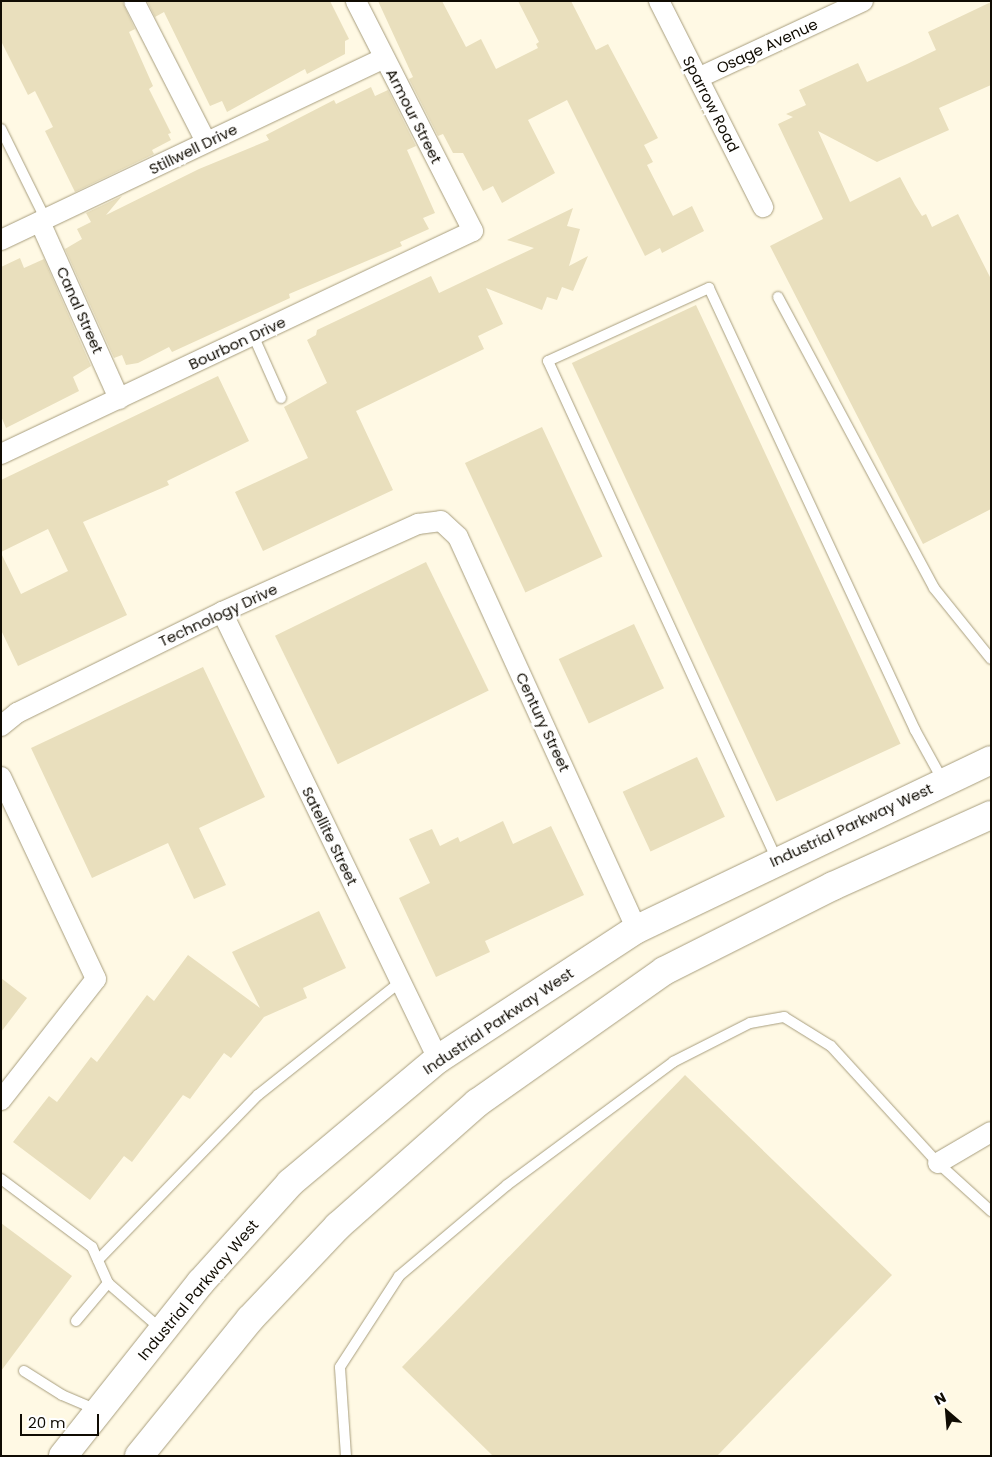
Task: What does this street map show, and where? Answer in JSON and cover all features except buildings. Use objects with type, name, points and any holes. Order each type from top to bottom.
[{"type":"main road","name":"Industrial Parkway West","points":[[63,1456],[163,1330],[290,1182],[438,1060],[637,928],[776,860],[991,760]]},
{"type":"main road","points":[[139,1456],[250,1319],[338,1226],[477,1103],[664,971],[833,886],[991,815]]},
{"type":"street","points":[[134,1],[206,142]]},
{"type":"street","name":"Armour Street","points":[[356,1],[473,231]]},
{"type":"street","name":"Sparrow Road","points":[[659,1],[763,207]]},
{"type":"street","name":"Osage Avenue","points":[[698,78],[863,1]]},
{"type":"street","name":"Stillwell Drive","points":[[1,240],[384,58]]},
{"type":"street","name":"Canal Street","points":[[43,221],[120,399]]},
{"type":"street","name":"Bourbon Drive","points":[[1,454],[473,231]]},
{"type":"street","name":"Technology Drive","points":[[1,726],[17,713],[222,612],[418,524],[441,521]]},
{"type":"street","name":"Century Street","points":[[441,521],[458,537],[637,928]]},
{"type":"street","name":"Satellite Street","points":[[222,612],[438,1060]]},
{"type":"street","points":[[1,777],[96,978],[1,1100]]},
{"type":"street","points":[[938,1162],[991,1132]]},
{"type":"lane","points":[[1,129],[43,221]]},
{"type":"lane","points":[[776,860],[548,361],[709,288],[915,730],[943,782]]},
{"type":"lane","points":[[778,297],[934,588],[991,659]]},
{"type":"lane","points":[[253,335],[281,398]]},
{"type":"lane","points":[[98,1260],[258,1094],[400,982]]},
{"type":"lane","points":[[346,1456],[340,1367],[399,1276],[507,1185],[673,1062],[750,1023],[784,1017],[831,1046],[938,1162],[991,1211]]},
{"type":"lane","points":[[2,1182],[92,1247],[108,1283],[163,1330]]},
{"type":"lane","points":[[76,1321],[108,1283]]},
{"type":"lane","points":[[24,1371],[62,1396],[99,1410]]}]
